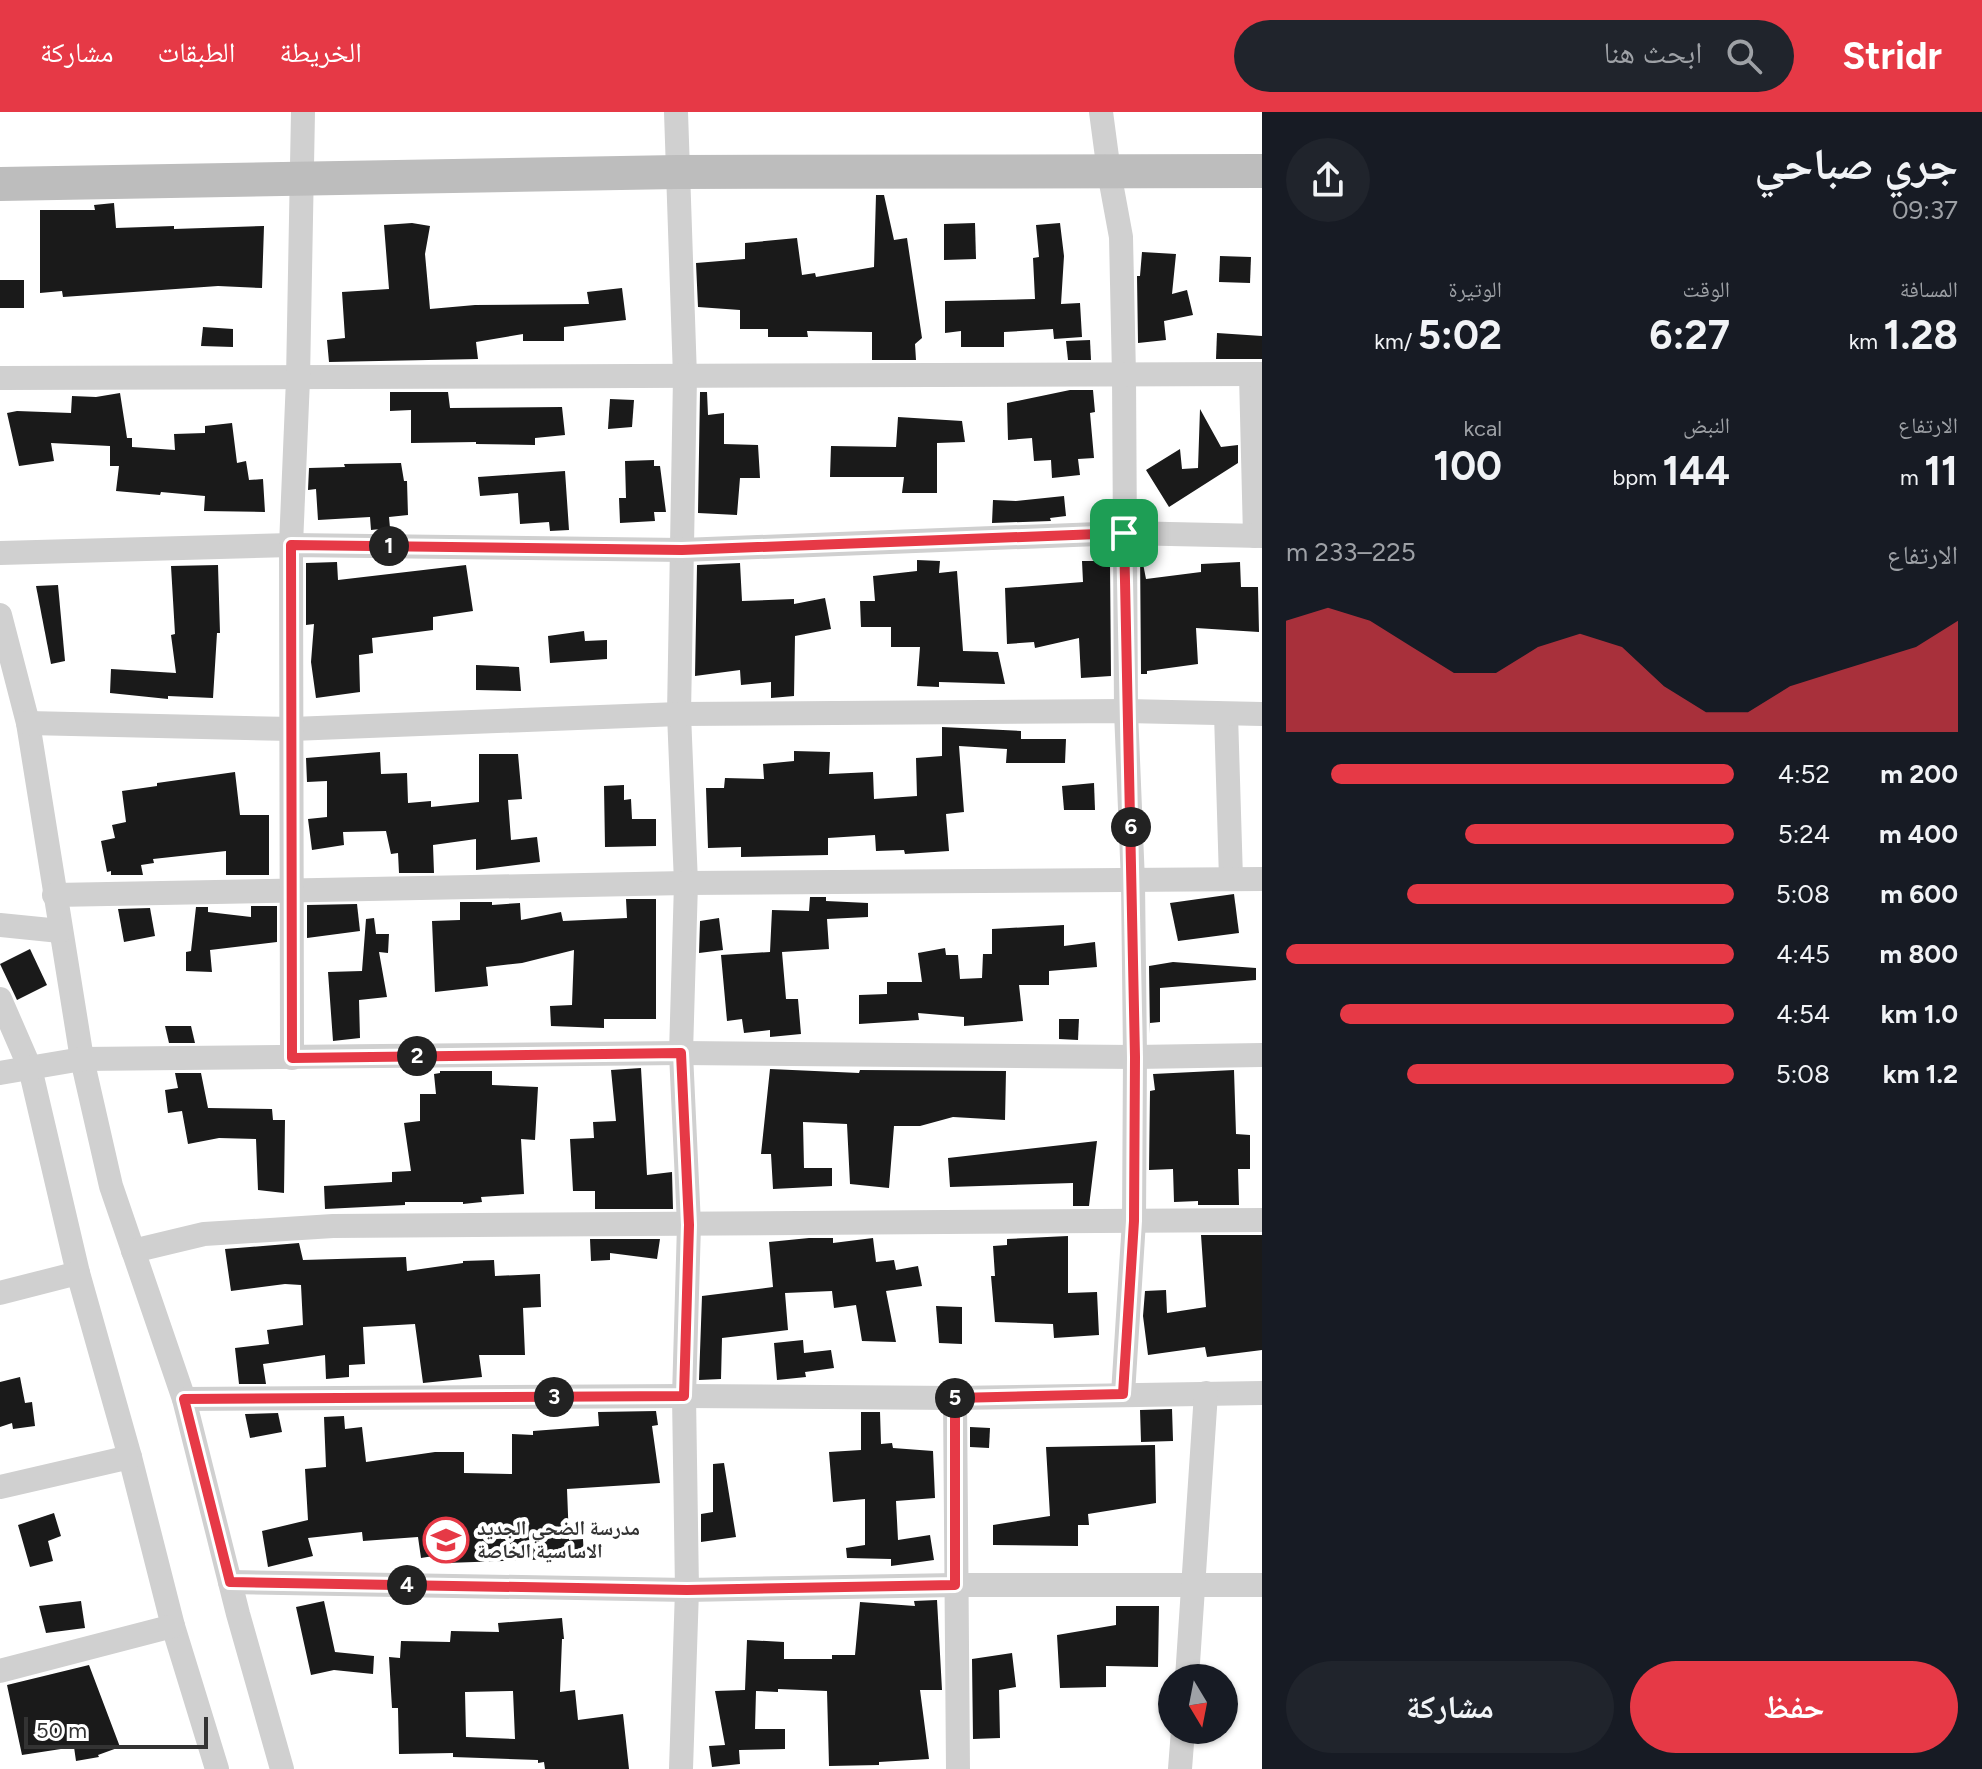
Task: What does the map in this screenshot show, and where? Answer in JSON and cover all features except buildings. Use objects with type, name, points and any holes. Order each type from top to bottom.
[{"type":"street","points":[[292,1058],[291,545],[303,112]]},
{"type":"street","points":[[676,112],[685,377],[679,714],[686,883],[681,1053],[689,1225],[684,1396],[687,1590],[681,1769]]},
{"type":"street","points":[[1101,112],[1121,237],[1126,711],[1133,882],[1134,1221],[1123,1394]]},
{"type":"street","points":[[0,184],[677,172],[1262,171]]},
{"type":"street","points":[[0,378],[1256,374],[1259,536],[1124,533],[682,550],[291,545],[0,553]]},
{"type":"street","points":[[0,615],[6,662],[28,723],[82,1059],[111,1186],[184,1399],[282,1769]]},
{"type":"street","points":[[28,723],[292,729],[679,714],[1126,711],[1262,714]]},
{"type":"street","points":[[1226,714],[1231,879]]},
{"type":"street","points":[[54,895],[686,883],[1262,879]]},
{"type":"street","points":[[0,925],[60,931]]},
{"type":"street","points":[[0,999],[30,1068],[78,1273],[173,1626],[217,1769]]},
{"type":"street","points":[[0,1073],[82,1059],[681,1053],[1135,1057],[1262,1055]]},
{"type":"street","points":[[133,1251],[204,1234],[333,1226],[1262,1220]]},
{"type":"street","points":[[0,1293],[78,1273]]},
{"type":"street","points":[[1188,1664],[1206,1393]]},
{"type":"street","points":[[184,1399],[955,1398],[1262,1393]]},
{"type":"street","points":[[955,1398],[958,1769]]},
{"type":"street","points":[[0,1487],[130,1457]]},
{"type":"street","points":[[230,1582],[687,1590],[955,1585],[1262,1585]]},
{"type":"street","points":[[0,1671],[173,1626]]},
{"type":"street","points":[[1180,1769],[1182,1744]]},
{"type":"place","name":"مدرسة الضحي الجديد الاساسية الخاصة","points":[[446,1540]]},
{"type":"route","points":[[1124,533],[1135,1057],[1134,1221],[1123,1394],[955,1398],[955,1585],[687,1590],[230,1582],[184,1399],[684,1396],[689,1225],[681,1053],[292,1058],[291,545],[682,550],[1124,533]]}]
